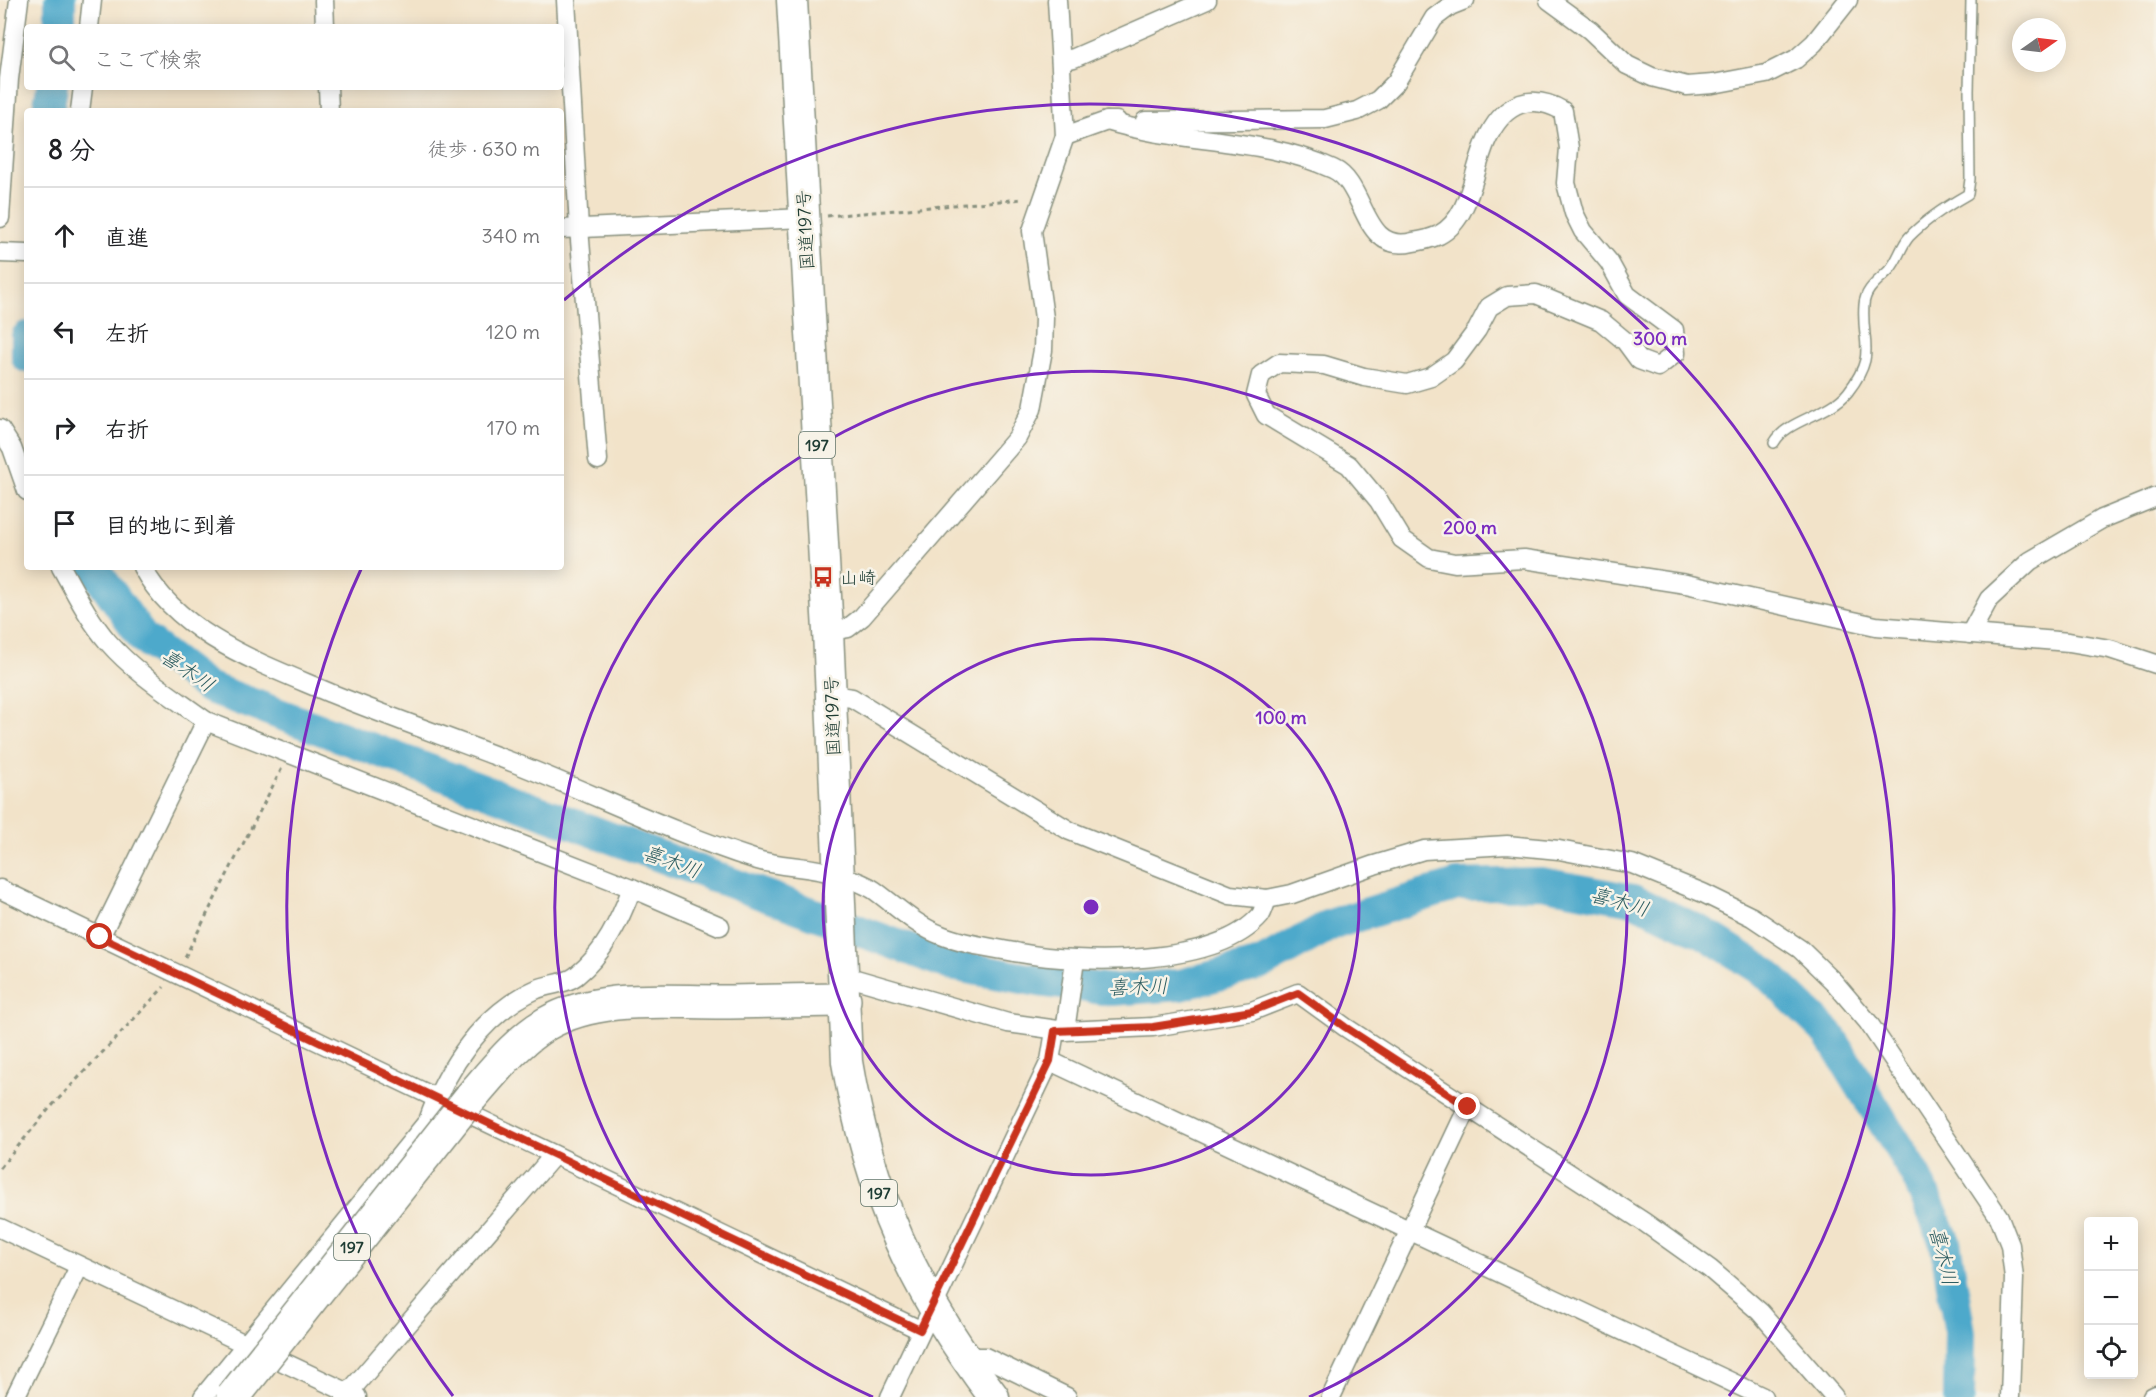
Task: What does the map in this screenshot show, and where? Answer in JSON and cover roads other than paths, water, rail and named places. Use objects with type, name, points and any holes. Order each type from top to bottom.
[{"type":"highway","name":"国道197号","points":[[792,0],[828,631],[842,979],[848,1062],[854,1099],[878,1191],[926,1318],[964,1357],[994,1397]]},
{"type":"highway","name":"197","points":[[233,1397],[471,1097],[513,1050],[546,1024],[575,1011],[652,999],[719,1002],[842,979]]},
{"type":"street","points":[[0,218],[9,79],[19,0]]},
{"type":"street","points":[[89,24],[92,0]]},
{"type":"street","points":[[324,0],[326,24]]},
{"type":"street","points":[[566,0],[570,229],[598,460]]},
{"type":"street","points":[[828,631],[848,628],[862,617],[1017,438],[1032,409],[1043,350],[1044,318],[1032,231],[1065,136],[1057,0]]},
{"type":"street","points":[[1061,61],[1074,58],[1207,0]]},
{"type":"street","points":[[1065,136],[1107,121],[1325,120],[1357,111],[1378,100],[1396,82],[1434,18],[1450,6],[1465,0]]},
{"type":"street","points":[[1549,0],[1590,30],[1627,65],[1652,77],[1687,86],[1713,84],[1766,74],[1786,64],[1814,43],[1848,0]]},
{"type":"street","points":[[80,108],[83,90]]},
{"type":"street","points":[[328,90],[329,108]]},
{"type":"street","points":[[1107,121],[1132,129],[1196,136],[1309,159],[1337,170],[1354,192],[1374,232],[1390,241],[1410,243],[1441,234],[1456,217],[1470,194],[1489,135],[1507,112],[1526,101],[1547,102],[1563,111],[1569,148],[1566,183],[1574,213],[1583,231],[1609,262],[1627,295],[1674,330],[1676,353],[1658,367],[1640,360],[1625,341],[1601,321],[1536,294],[1508,296],[1489,307],[1477,330],[1454,362],[1431,377],[1407,384],[1324,365],[1279,363],[1261,375],[1256,395],[1266,415],[1349,465],[1379,501],[1402,539],[1429,558],[1455,563],[1524,559],[1686,584],[1876,626],[2069,642],[2110,649],[2156,664]]},
{"type":"street","points":[[570,229],[804,218]]},
{"type":"street","points":[[2,253],[24,254]]},
{"type":"street","points":[[0,429],[12,448],[24,482]]},
{"type":"street","points":[[1970,634],[1989,599],[2030,561],[2102,519],[2156,497]]},
{"type":"street","points":[[63,570],[81,604],[108,641],[147,679],[206,721],[632,888],[720,926]]},
{"type":"street","points":[[144,570],[170,603],[207,634],[247,658],[365,707],[519,765],[670,829],[758,861],[810,866],[839,883],[870,887],[941,935],[1075,965],[1125,960],[1177,953],[1219,941],[1242,930],[1261,915],[1267,899]]},
{"type":"street","points":[[831,695],[852,698],[1070,831],[1230,895],[1267,899],[1292,894],[1424,850],[1507,845],[1559,850],[1632,864],[1703,893],[1752,917],[1800,949],[1868,1022],[1999,1217],[2010,1245],[2014,1278],[2010,1397]]},
{"type":"street","points":[[100,937],[206,721]]},
{"type":"street","points":[[203,1397],[428,1121],[436,1098],[470,1041],[513,1002],[537,989],[573,979],[585,969],[618,924],[632,888]]},
{"type":"street","points":[[0,889],[554,1155],[926,1318]]},
{"type":"street","points":[[890,1397],[1050,1061],[1062,1029],[1075,965]]},
{"type":"street","points":[[842,979],[1008,1023],[1062,1029],[1153,1027],[1252,1011],[1298,993],[1345,1027],[1644,1222],[1710,1269],[1760,1312],[1834,1397]]},
{"type":"street","points":[[1050,1061],[1763,1397]]},
{"type":"street","points":[[1331,1397],[1408,1229],[1468,1107]]},
{"type":"street","points":[[0,1228],[350,1396],[554,1155]]},
{"type":"street","points":[[15,1397],[79,1267]]},
{"type":"street","points":[[964,1357],[985,1357],[1066,1397]]},
{"type":"lane","points":[[1774,443],[1779,434],[1830,410],[1848,393],[1863,369],[1868,349],[1863,303],[1872,285],[1890,268],[1908,238],[1939,210],[1968,194],[1971,0]]},
{"type":"waterway","name":"喜木川","points":[[60,0],[60,24]]},
{"type":"waterway","name":"喜木川","points":[[48,108],[52,90]]},
{"type":"waterway","name":"喜木川","points":[[95,570],[143,638],[207,687],[951,965],[1039,981],[1112,990],[1180,985],[1261,964],[1330,925],[1457,885],[1541,883],[1633,900],[1704,933],[1765,972],[1828,1033],[1916,1175],[1945,1242],[1960,1333],[1959,1397]]},
{"type":"place","name":"山崎","points":[[823,577]]}]
